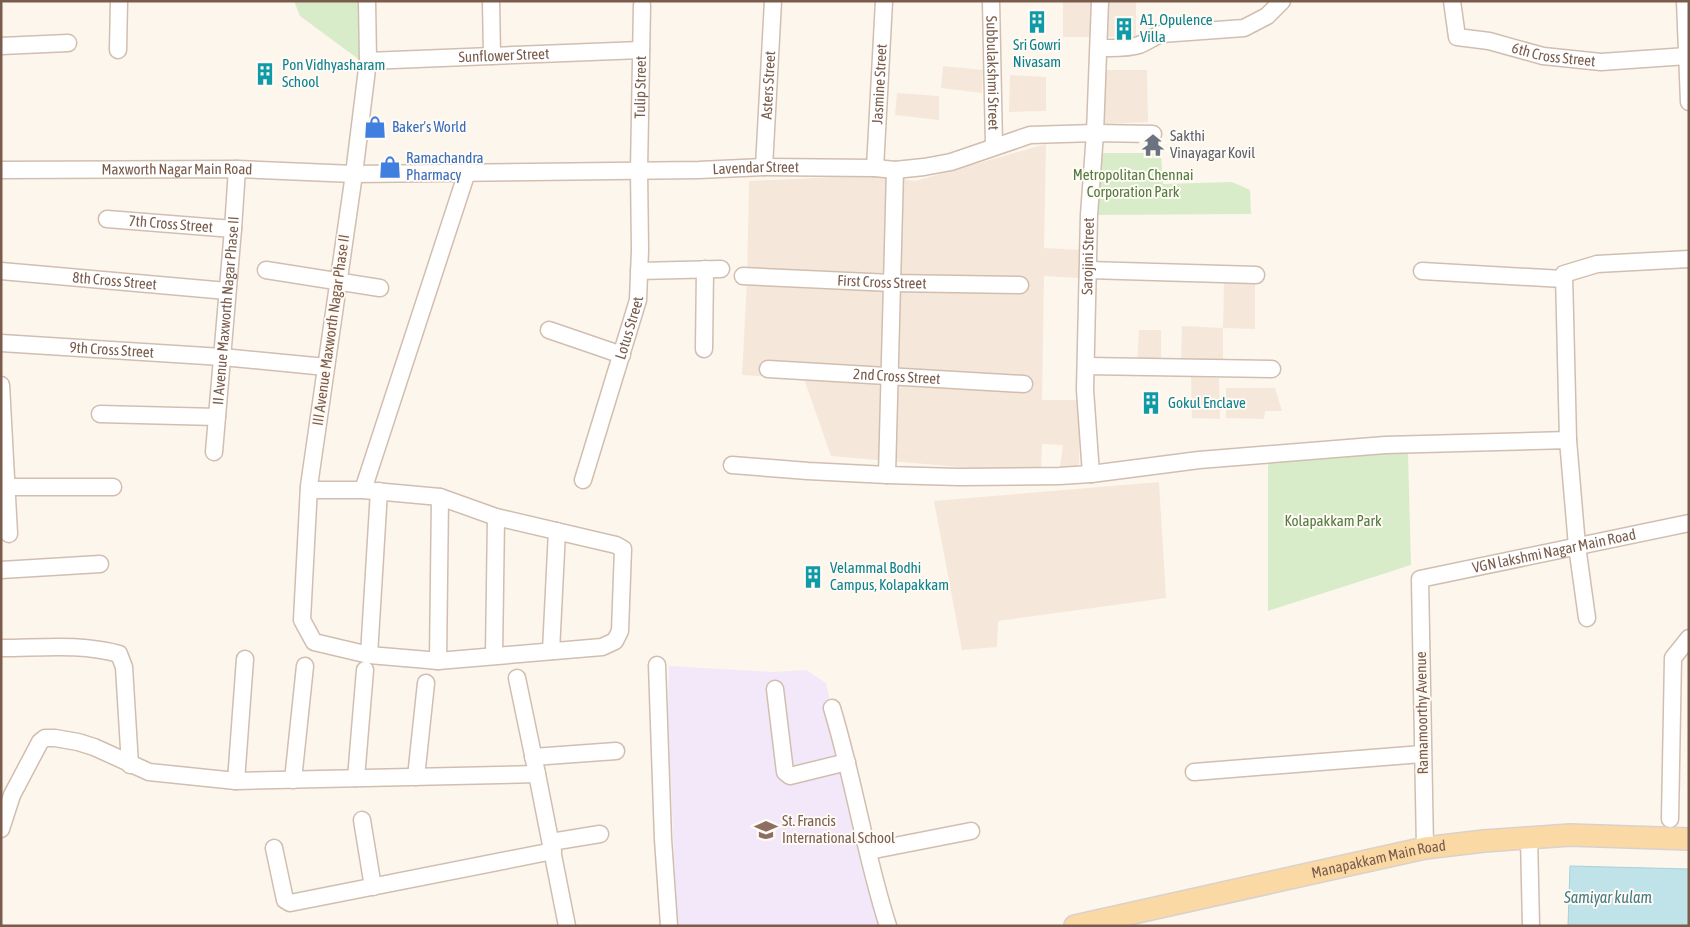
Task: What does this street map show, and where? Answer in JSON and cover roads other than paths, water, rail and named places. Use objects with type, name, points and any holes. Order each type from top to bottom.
[{"type":"main road","name":"Manapakkam Main Road","points":[[1075,926],[1425,848],[1529,837],[1570,835],[1689,840]]},
{"type":"street","points":[[118,50],[119,1]]},
{"type":"street","name":"III Avenue Maxworth Nagar Phase II","points":[[367,1],[368,61],[354,174],[309,488],[302,620],[314,642],[367,662],[438,661],[602,647],[615,641],[620,631],[623,549],[616,545],[557,531]]},
{"type":"street","points":[[491,1],[492,56]]},
{"type":"street","name":"Asters Street","points":[[764,167],[773,1]]},
{"type":"street","name":"Jasmine Street","points":[[875,168],[884,1]]},
{"type":"street","name":"Subbulakshmi Street","points":[[991,1],[994,146]]},
{"type":"street","name":"Sarojini Street","points":[[1091,474],[1085,390],[1090,189],[1095,133],[1100,1]]},
{"type":"street","points":[[1099,44],[1130,48],[1161,34],[1244,28],[1267,16],[1282,1]]},
{"type":"street","name":"6th Cross Street","points":[[1452,1],[1457,37],[1489,41],[1543,56],[1601,62],[1687,56]]},
{"type":"street","points":[[1685,1],[1689,102]]},
{"type":"street","name":"Tulip Street","points":[[639,170],[642,5]]},
{"type":"street","points":[[1,46],[68,43]]},
{"type":"street","name":"Sunflower Street","points":[[368,61],[641,50]]},
{"type":"street","name":"Lavendar Street","points":[[354,174],[699,170],[764,167],[875,168],[895,170],[951,162],[1030,135],[1153,134]]},
{"type":"street","name":"Maxworth Nagar Main Road","points":[[1,170],[237,169],[354,174]]},
{"type":"street","name":"II Avenue Maxworth Nagar Phase II","points":[[214,452],[237,169]]},
{"type":"street","name":"Lotus Street","points":[[583,480],[637,304],[639,271],[639,170]]},
{"type":"street","points":[[886,475],[895,170]]},
{"type":"street","points":[[356,778],[367,662],[371,490],[467,172]]},
{"type":"street","name":"7th Cross Street","points":[[107,218],[233,229]]},
{"type":"street","points":[[1587,618],[1577,546],[1568,440],[1564,274],[1597,264],[1689,259]]},
{"type":"street","points":[[639,271],[713,269],[704,349]]},
{"type":"street","points":[[266,270],[380,288]]},
{"type":"street","points":[[1088,270],[1256,275]]},
{"type":"street","points":[[1422,270],[1563,279]]},
{"type":"street","name":"8th Cross Street","points":[[1,271],[227,290]]},
{"type":"street","name":"First Cross Street","points":[[743,276],[892,283],[1020,285]]},
{"type":"street","points":[[549,330],[622,355]]},
{"type":"street","name":"9th Cross Street","points":[[1,343],[222,357],[326,368]]},
{"type":"street","points":[[1086,366],[1272,369]]},
{"type":"street","name":"2nd Cross Street","points":[[768,369],[1024,384]]},
{"type":"street","points":[[1,383],[9,534]]},
{"type":"street","points":[[100,414],[217,417]]},
{"type":"street","points":[[732,465],[886,475],[959,477],[1058,476],[1091,474],[1199,460],[1385,445],[1568,440]]},
{"type":"street","points":[[7,487],[113,487]]},
{"type":"street","points":[[309,488],[371,490],[440,497],[496,518],[557,531],[551,650]]},
{"type":"street","points":[[438,661],[440,497]]},
{"type":"street","points":[[494,655],[496,518]]},
{"type":"street","name":"VGN lakshmi Nagar Main Road","points":[[1420,579],[1577,546],[1688,528]]},
{"type":"street","points":[[1,570],[100,564]]},
{"type":"street","name":"Ramamoorthy Avenue","points":[[1420,579],[1425,848]]},
{"type":"street","points":[[1670,820],[1674,658],[1688,640]]},
{"type":"street","points":[[1,648],[80,647],[119,654],[124,667],[130,765]]},
{"type":"street","points":[[236,781],[245,659]]},
{"type":"street","points":[[657,665],[663,839],[669,926]]},
{"type":"street","points":[[293,780],[305,666]]},
{"type":"street","points":[[517,678],[567,926]]},
{"type":"street","points":[[416,777],[426,684]]},
{"type":"street","points":[[775,689],[785,772],[790,776],[848,762]]},
{"type":"street","points":[[832,708],[848,762],[888,926]]},
{"type":"street","points":[[1,828],[12,795],[40,742],[45,738],[78,742],[101,750],[130,765],[149,772],[236,781],[537,774]]},
{"type":"street","points":[[533,757],[616,751]]},
{"type":"street","points":[[1194,772],[1422,754]]},
{"type":"street","points":[[362,820],[373,887]]},
{"type":"street","points":[[869,852],[971,831]]},
{"type":"street","points":[[274,848],[285,900],[290,903],[373,887],[600,834]]},
{"type":"street","points":[[1529,837],[1531,926]]},
{"type":"water","name":"Samiyar kulam","points":[[1570,866],[1689,869],[1689,926],[1568,926]]},
{"type":"place","name":"Sri Gowri Nivasam","points":[[1037,22]]},
{"type":"place","name":"A1, Opulence Villa","points":[[1124,29]]},
{"type":"place","name":"Pon Vidhyasharam School","points":[[265,74]]},
{"type":"place","name":"Baker's World","points":[[375,127]]},
{"type":"place","name":"Sakthi Vinayagar Kovil","points":[[1153,145]]},
{"type":"place","name":"Ramachandra Pharmacy","points":[[390,167]]},
{"type":"place","name":"Gokul Enclave","points":[[1151,403]]},
{"type":"place","name":"Velammal Bodhi Campus, Kolapakkam","points":[[813,577]]},
{"type":"place","name":"St. Francis International School","points":[[766,830]]},
{"type":"park label","name":"Metropolitan Chennai Corporation Park","points":[[1133,184]]},
{"type":"park label","name":"Kolapakkam Park","points":[[1333,521]]}]
